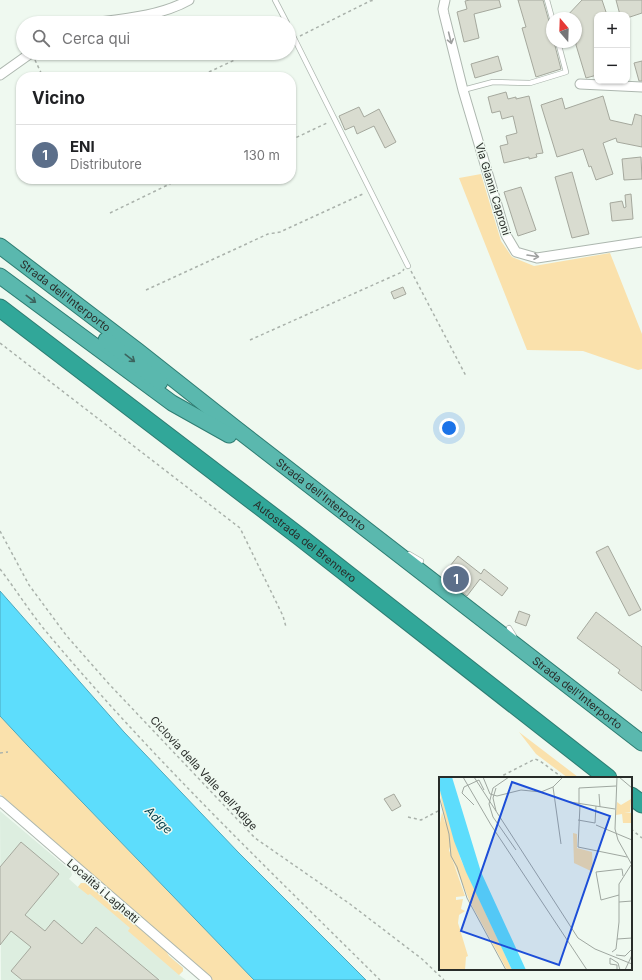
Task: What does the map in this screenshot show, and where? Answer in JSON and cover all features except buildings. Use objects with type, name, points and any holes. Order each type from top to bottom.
[{"type":"highway","points":[[0,233],[103,317],[138,351]]},
{"type":"highway","name":"Strada dell'Interporto","points":[[0,246],[138,351],[335,506],[586,696],[642,743]]},
{"type":"highway","name":"Strada dell'Interporto","points":[[0,257],[642,754]]},
{"type":"highway","points":[[0,276],[172,403],[228,435]]},
{"type":"highway","name":"Autostrada del Brennero","points":[[0,308],[300,537],[607,777]]},
{"type":"highway","name":"Autostrada del Brennero","points":[[0,322],[133,421],[593,777]]},
{"type":"highway","points":[[632,797],[642,804]]},
{"type":"highway","points":[[632,808],[642,815]]},
{"type":"street","points":[[135,16],[172,8],[189,0]]},
{"type":"street","name":"Via Gianni Caproni","points":[[445,0],[443,9],[463,90],[506,235],[516,252],[537,258],[642,242]]},
{"type":"street","points":[[0,75],[26,60]]},
{"type":"street","points":[[580,84],[642,87]]},
{"type":"street","name":"Località i Laghetti","points":[[0,801],[207,980]]},
{"type":"lane","points":[[275,0],[283,16]]},
{"type":"lane","points":[[548,0],[551,12]]},
{"type":"lane","points":[[296,42],[408,266]]},
{"type":"lane","points":[[463,90],[493,82],[530,83],[566,72],[560,48]]},
{"type":"lane","points":[[335,506],[355,513]]},
{"type":"lane","points":[[405,551],[421,561]]},
{"type":"lane","points":[[509,628],[513,635],[519,640]]},
{"type":"path","points":[[296,37],[375,0]]},
{"type":"path","points":[[35,60],[41,72]]},
{"type":"path","points":[[209,72],[235,60]]},
{"type":"path","points":[[296,138],[335,119]]},
{"type":"path","points":[[110,212],[169,184]]},
{"type":"path","points":[[146,290],[268,234],[280,232],[370,190]]},
{"type":"path","points":[[250,340],[402,272],[408,266],[466,376]]},
{"type":"path","points":[[0,343],[240,528],[283,616],[286,627]]},
{"type":"path","name":"Ciclovia della Valle dell'Adige","points":[[0,531],[29,585],[66,635],[109,684],[255,838],[350,904],[422,959],[444,980]]},
{"type":"path","points":[[0,569],[47,633],[104,699],[163,762],[380,980]]},
{"type":"path","points":[[0,753],[8,752]]},
{"type":"path","points":[[500,777],[535,759],[562,777]]},
{"type":"path","points":[[408,817],[421,820],[439,811]]},
{"type":"path","points":[[632,830],[642,838]]},
{"type":"shaded area","points":[[481,174],[501,241],[512,257],[534,266],[610,253],[642,334],[642,369],[638,370],[583,351],[527,350],[459,178]]},
{"type":"shaded area","points":[[0,716],[254,980],[212,980],[0,794]]},
{"type":"shaded area","points":[[519,732],[578,777],[567,777],[536,754]]},
{"type":"shaded area","points":[[0,811],[71,871],[72,875],[69,879],[78,887],[81,883],[85,883],[183,968],[183,971],[179,975],[186,980],[1,980]]},
{"type":"shaded area","points":[[81,883],[85,883],[104,897],[166,951],[169,956],[183,968],[183,971],[179,975],[128,931],[130,928],[90,894],[88,895],[78,887]]},
{"type":"water","name":"Adige","points":[[0,591],[124,732],[238,852],[366,980],[254,980],[28,746],[0,716]]},
{"type":"place","name":"ENI","points":[[456,579]]}]
